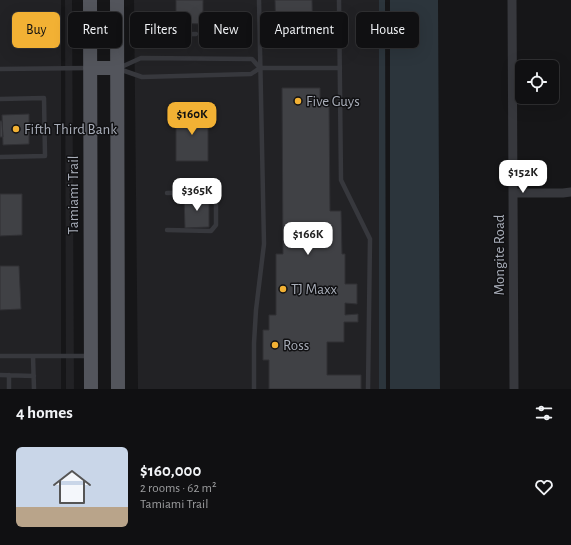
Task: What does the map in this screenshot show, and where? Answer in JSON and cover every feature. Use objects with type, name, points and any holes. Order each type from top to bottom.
[{"type":"main road","name":"Tamiami Trail","points":[[90,0],[91,389]]},
{"type":"main road","points":[[117,0],[118,389]]},
{"type":"main road","points":[[90,68],[117,68]]},
{"type":"main road","points":[[91,308],[98,340],[98,389]]},
{"type":"street","name":"Mongite Road","points":[[512,0],[514,389]]},
{"type":"street","points":[[513,193],[571,192]]},
{"type":"lane","points":[[254,389],[256,310],[264,244],[259,0]]},
{"type":"lane","points":[[339,0],[341,180],[370,240],[368,389]]},
{"type":"lane","points":[[191,34],[196,34]]},
{"type":"lane","points":[[117,68],[141,58],[156,58],[252,59],[260,68]]},
{"type":"lane","points":[[0,69],[90,68]]},
{"type":"lane","points":[[117,68],[142,76],[250,74],[260,68],[340,68]]},
{"type":"lane","points":[[0,99],[44,98],[45,156],[0,157]]},
{"type":"lane","points":[[167,230],[212,231],[216,225],[216,197],[213,192],[168,193]]},
{"type":"lane","points":[[0,356],[91,356]]},
{"type":"lane","points":[[33,356],[34,389]]},
{"type":"lane","points":[[9,375],[9,389]]},
{"type":"lane","points":[[0,376],[34,376]]},
{"type":"shaded area","points":[[0,0],[61,0],[61,389],[0,389]]},
{"type":"shaded area","points":[[65,0],[72,0],[72,12],[68,12],[68,48],[72,48],[74,389],[66,389]]},
{"type":"shaded area","points":[[134,0],[379,0],[379,12],[356,12],[356,48],[379,48],[379,389],[138,389],[134,48],[191,48],[191,12],[134,12]]},
{"type":"shaded area","points":[[379,0],[385,0],[385,12],[379,12]]},
{"type":"shaded area","points":[[390,0],[438,0],[440,389],[390,389],[390,48],[419,48],[419,12],[390,12]]},
{"type":"shaded area","points":[[379,48],[385,48],[386,389],[379,389]]},
{"type":"building","points":[[176,0],[203,0],[203,12],[199,12],[199,24],[191,24],[191,12],[176,12]]},
{"type":"building","points":[[275,0],[312,0],[312,12],[275,12]]},
{"type":"building","points":[[282,88],[320,88],[320,103],[329,103],[330,211],[341,211],[342,254],[345,254],[345,284],[357,284],[357,304],[345,303],[345,315],[358,314],[358,322],[344,322],[344,342],[327,342],[327,375],[361,375],[361,389],[269,389],[269,360],[263,360],[263,330],[269,330],[269,315],[276,315],[276,254],[283,254]]},
{"type":"building","points":[[176,111],[208,111],[208,161],[176,161]]},
{"type":"building","name":"Fifth Third Bank","points":[[29,114],[29,144],[3,145],[2,115]]},
{"type":"building","points":[[0,121],[2,121],[3,137],[0,137]]},
{"type":"building","points":[[0,194],[22,194],[22,235],[0,236]]},
{"type":"building","points":[[184,197],[209,197],[209,227],[185,228]]},
{"type":"building","points":[[0,266],[19,266],[21,309],[0,310]]},
{"type":"place","name":"Five Guys","points":[[298,101]]},
{"type":"place","name":"Fifth Third Bank","points":[[16,129]]},
{"type":"place","name":"TJ Maxx","points":[[283,289]]},
{"type":"place","name":"Ross","points":[[275,345]]}]
